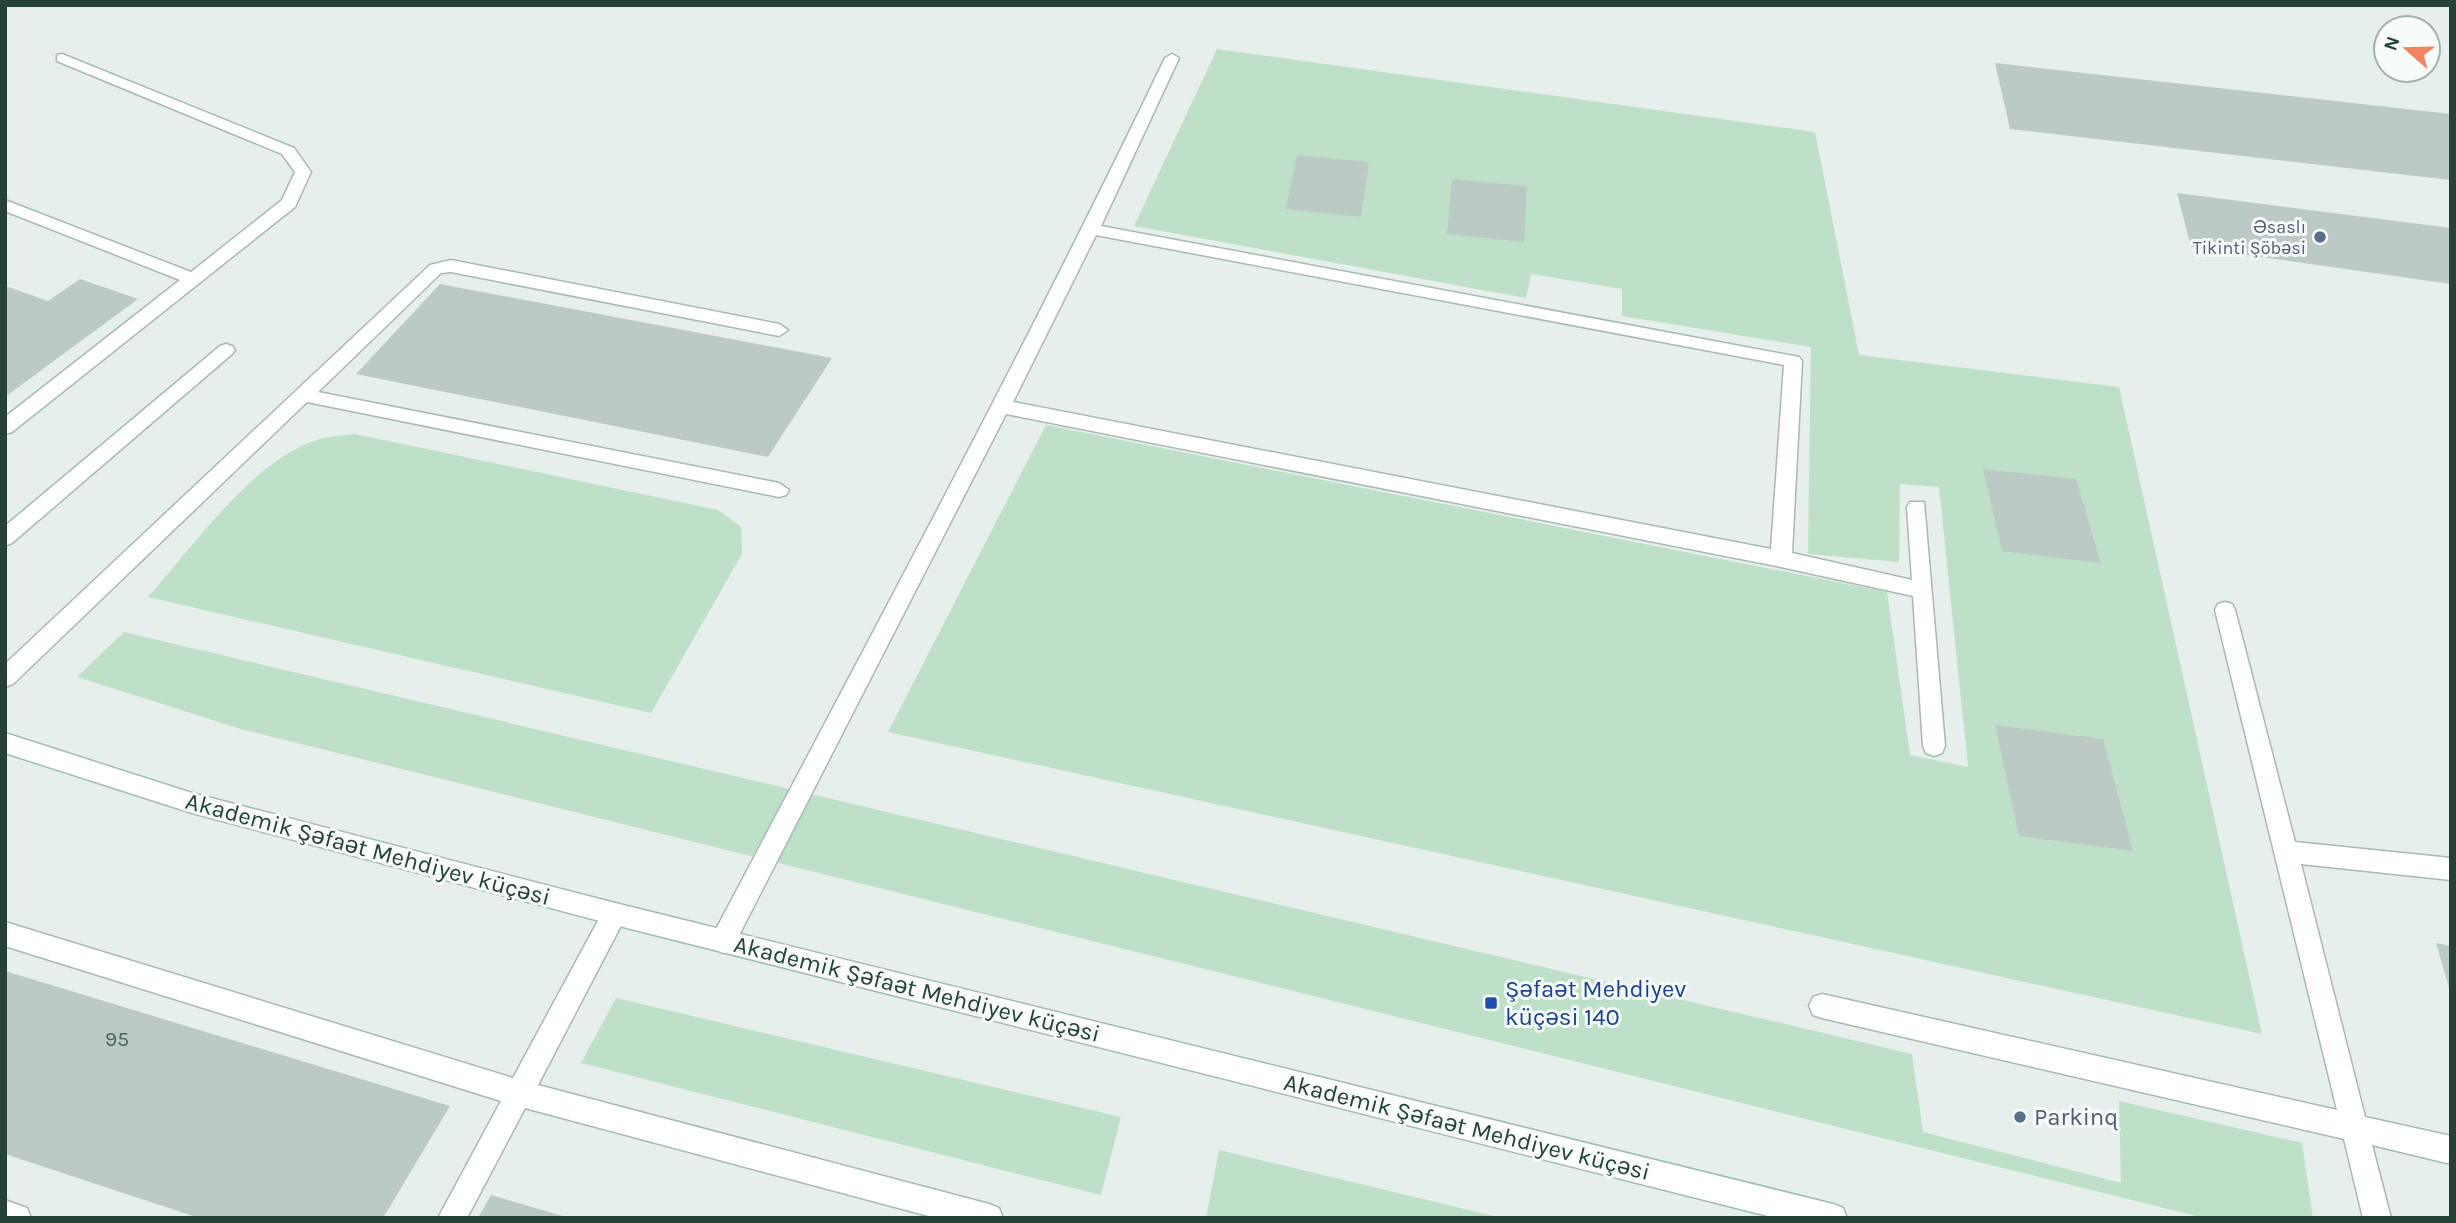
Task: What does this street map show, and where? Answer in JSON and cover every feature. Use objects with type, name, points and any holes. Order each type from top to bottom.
[{"type":"main road","points":[[5,427],[289,203],[303,172],[288,151],[62,58]]},
{"type":"main road","points":[[723,941],[1001,406],[1091,229],[1172,58]]},
{"type":"main road","points":[[5,205],[191,278]]},
{"type":"main road","points":[[1091,229],[1793,361],[1781,559]]},
{"type":"main road","points":[[5,678],[436,269],[451,266],[779,330]]},
{"type":"main road","points":[[5,538],[226,350]]},
{"type":"main road","points":[[302,395],[779,491]]},
{"type":"main road","points":[[1001,406],[1781,559],[1922,590]]},
{"type":"main road","points":[[1917,507],[1934,746]]},
{"type":"main road","points":[[2225,610],[2377,1218]]},
{"type":"main road","name":"Akademik Şəfaət Mehdiyev küçəsi","points":[[5,743],[191,803],[615,914],[1833,1218]]},
{"type":"main road","points":[[2285,852],[2451,869]]},
{"type":"main road","points":[[452,1218],[615,914]]},
{"type":"main road","points":[[5,934],[519,1093],[989,1218]]},
{"type":"main road","points":[[1822,1006],[2451,1150]]},
{"type":"main road","points":[[5,1213],[17,1218]]},
{"type":"green space","points":[[1217,49],[1815,132],[1859,355],[2119,387],[2262,1034],[888,732],[1046,425],[1887,592],[1910,755],[1968,767],[1939,487],[1900,484],[1899,562],[1808,554],[1811,347],[1622,316],[1622,289],[1531,274],[1526,298],[1134,226]]},
{"type":"green space","points":[[355,434],[718,510],[741,527],[742,554],[651,713],[148,597],[225,507],[270,466],[293,450],[317,440]]},
{"type":"green space","points":[[124,632],[1912,1054],[1923,1132],[2121,1183],[2119,1101],[2302,1143],[2313,1218],[2204,1218],[241,729],[77,677]]},
{"type":"green space","points":[[616,998],[1121,1117],[1101,1195],[581,1063]]},
{"type":"green space","points":[[1219,1150],[1502,1218],[1206,1218]]},
{"type":"building","points":[[1995,63],[2451,114],[2451,180],[2010,129]]},
{"type":"building","points":[[1297,155],[1369,162],[1361,217],[1286,209]]},
{"type":"building","points":[[1452,179],[1527,186],[1524,242],[1447,234]]},
{"type":"building","name":"Əsaslı Tikinti Şöbəsi","points":[[2177,193],[2451,228],[2451,284],[2191,247]]},
{"type":"building","points":[[80,279],[138,299],[5,397],[5,286],[48,301]]},
{"type":"building","points":[[440,284],[832,358],[768,457],[356,374]]},
{"type":"building","points":[[1983,469],[2076,479],[2101,563],[2002,551]]},
{"type":"building","points":[[1995,725],[2103,739],[2133,851],[2019,836]]},
{"type":"building","points":[[2436,943],[2451,946],[2451,991],[2450,991]]},
{"type":"building","points":[[5,971],[450,1106],[383,1218],[199,1218],[5,1154]]},
{"type":"building","points":[[491,1195],[566,1217],[566,1218],[478,1218]]},
{"type":"place","name":"Əsaslı Tikinti Şöbəsi","points":[[2320,237]]},
{"type":"place","name":"Şəfaət Mehdiyev küçəsi 140","points":[[1491,1003]]},
{"type":"place","name":"Parkinq","points":[[2020,1117]]}]
